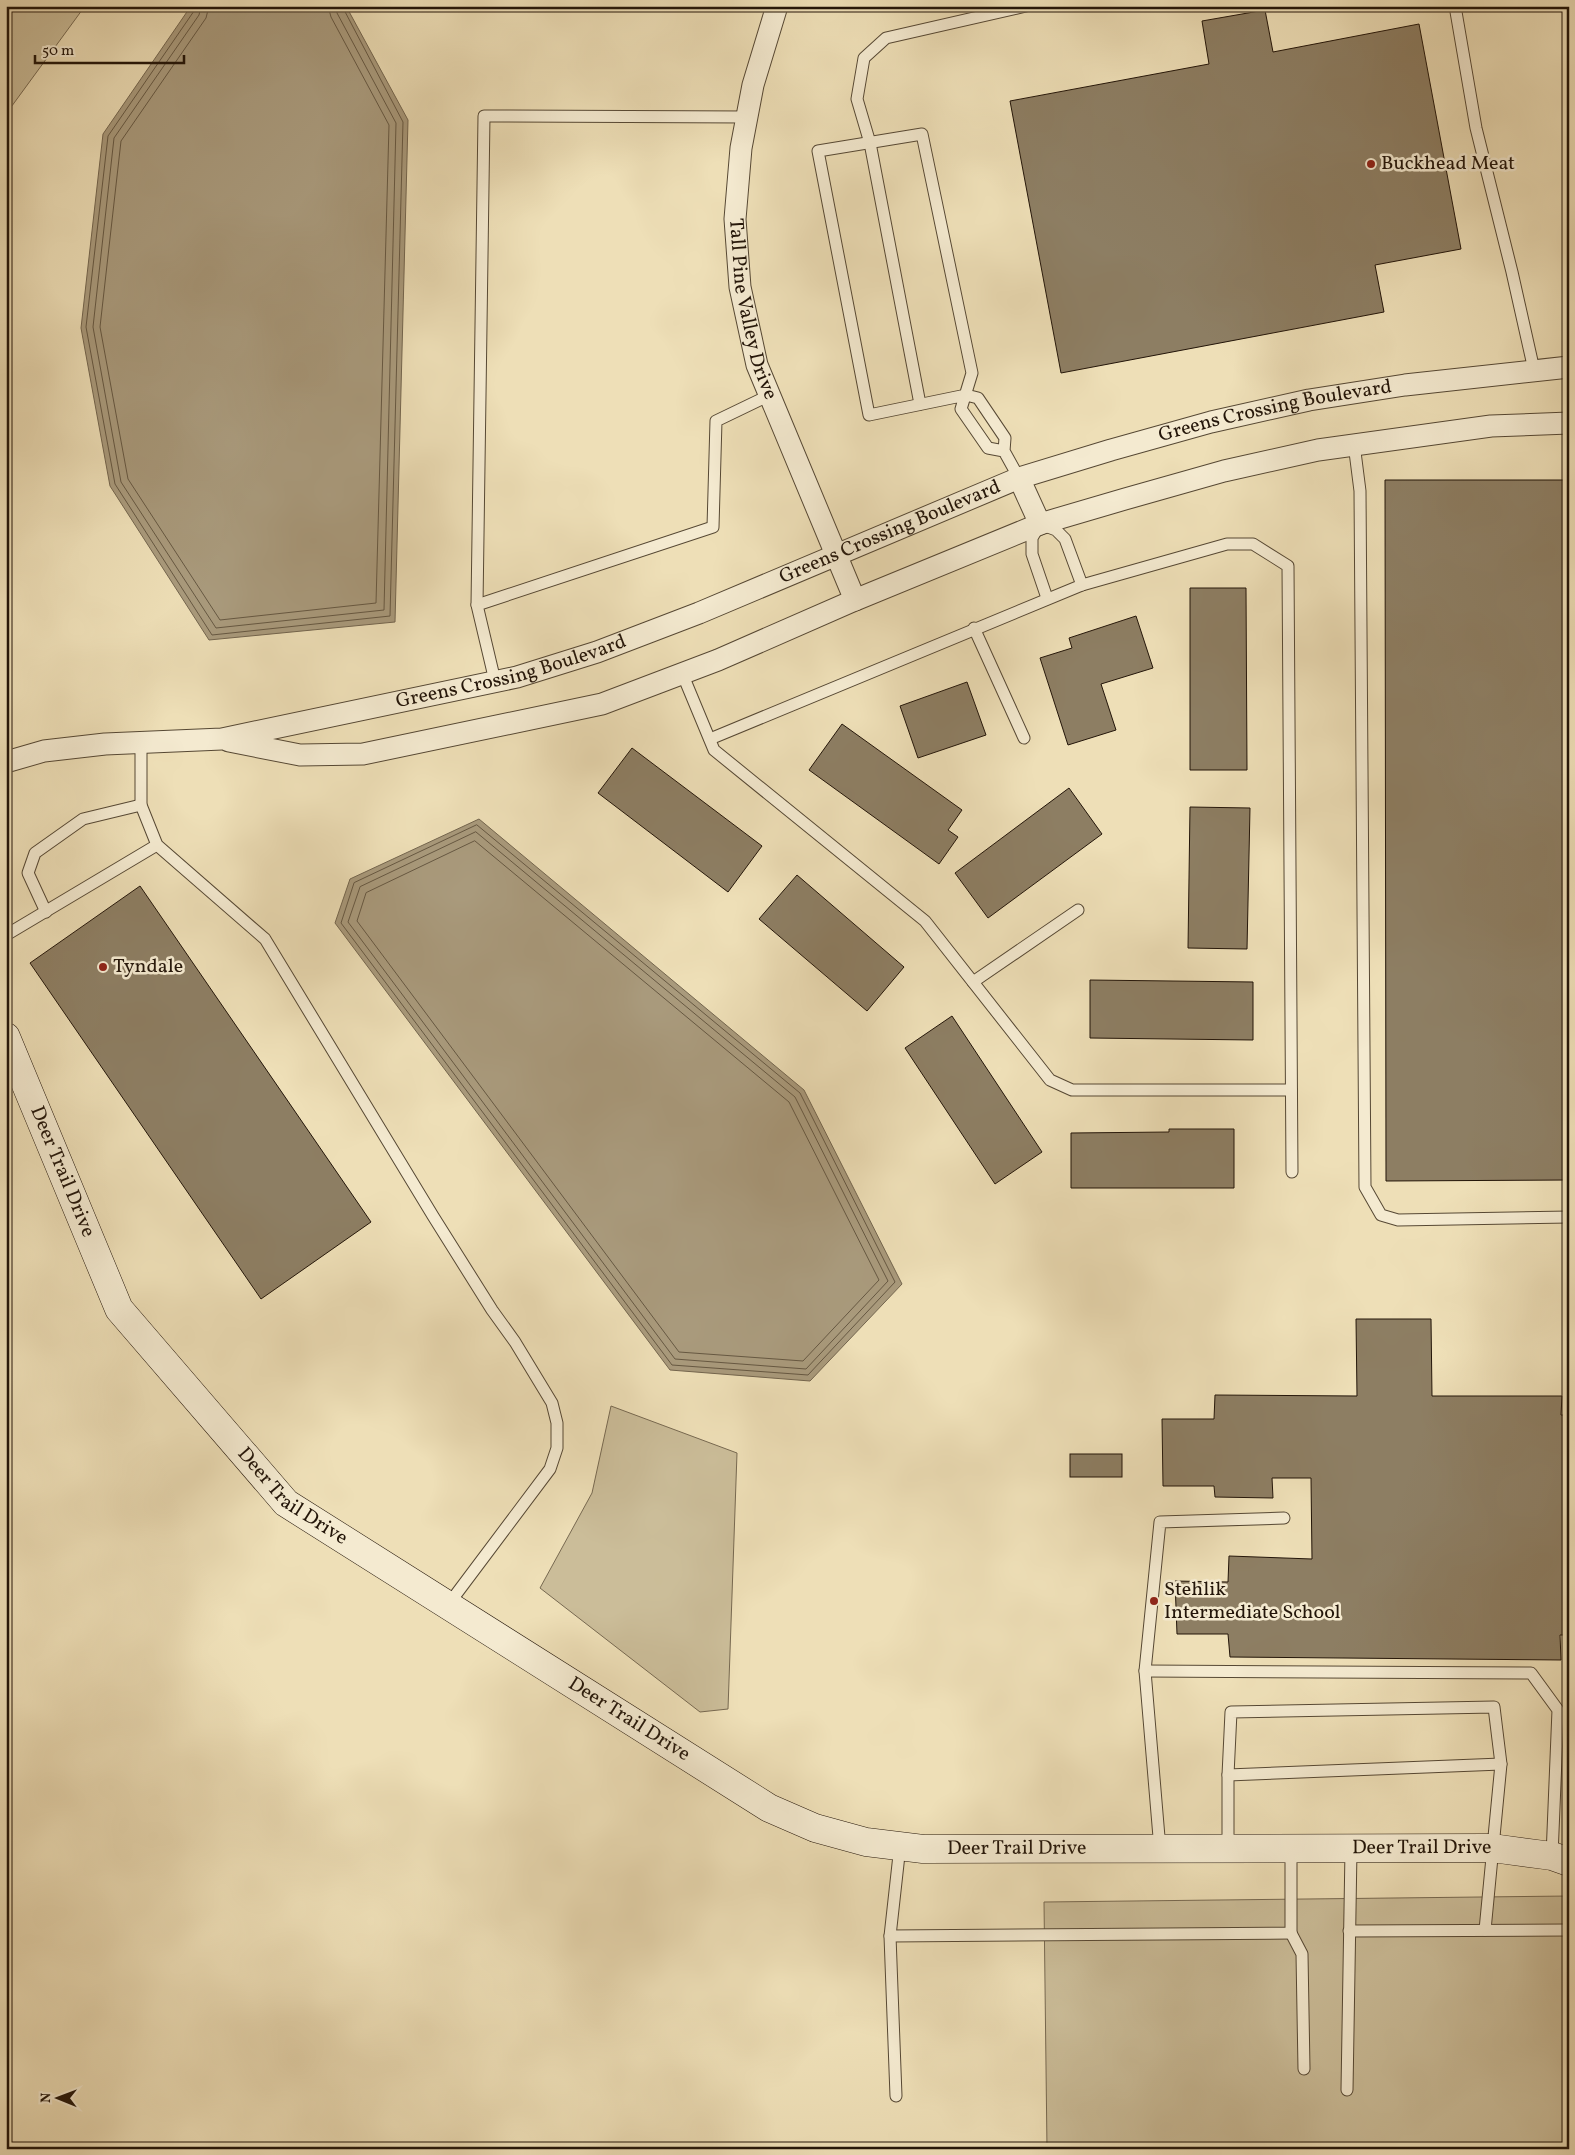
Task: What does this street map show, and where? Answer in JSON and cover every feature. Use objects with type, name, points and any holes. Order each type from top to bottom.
[{"type":"street","name":"Tall Pine Valley Drive","points":[[777,6],[753,86],[741,148],[736,219],[740,287],[757,365],[855,600]]},
{"type":"street","name":"Greens Crossing Boulevard","points":[[6,762],[44,751],[105,744],[141,744],[222,739],[495,681],[597,652],[699,613],[1019,478],[1211,422],[1309,400],[1405,385],[1569,367]]},
{"type":"street","name":"Greens Crossing Boulevard","points":[[222,739],[300,755],[363,754],[602,704],[682,674],[1040,524],[1224,471],[1318,450],[1491,426],[1569,423]]},
{"type":"street","points":[[1019,478],[1040,524]]},
{"type":"street","name":"Deer Trail Drive","points":[[6,1036],[119,1309],[286,1503],[769,1808],[815,1828],[866,1842],[923,1849],[1228,1848],[1350,1850],[1492,1848],[1563,1856]]},
{"type":"lane","points":[[920,404],[870,142],[857,99],[864,58],[886,38],[1026,6]]},
{"type":"lane","points":[[1455,6],[1476,128],[1534,370]]},
{"type":"lane","points":[[495,681],[477,605],[484,116],[747,117]]},
{"type":"lane","points":[[1004,451],[988,448],[961,409],[966,395],[972,373],[922,134],[818,150],[869,415],[966,395],[978,398],[1005,438],[1004,451],[1019,478]]},
{"type":"lane","points":[[477,605],[713,527],[716,421],[770,395]]},
{"type":"lane","points":[[1354,444],[1360,490],[1365,1188],[1381,1215],[1398,1220],[1569,1218]]},
{"type":"lane","points":[[1047,598],[1032,554],[1032,538],[1040,524],[1056,530],[1065,540],[1082,585]]},
{"type":"lane","points":[[710,739],[990,621],[1082,585],[1227,544],[1253,544],[1288,566],[1292,1172]]},
{"type":"lane","points":[[974,628],[1024,738]]},
{"type":"lane","points":[[682,674],[714,750],[925,922],[1050,1080],[1072,1090],[1291,1090]]},
{"type":"lane","points":[[141,744],[141,806],[157,845],[265,939],[433,1216],[492,1310],[515,1342],[552,1403],[557,1423],[556,1448],[550,1469],[447,1605]]},
{"type":"lane","points":[[46,912],[28,873],[35,854],[83,818],[141,806]]},
{"type":"lane","points":[[6,935],[157,845]]},
{"type":"lane","points":[[973,982],[1078,910]]},
{"type":"lane","points":[[1160,1849],[1144,1671],[1160,1522],[1284,1518]]},
{"type":"lane","points":[[1144,1671],[1532,1673],[1558,1710],[1563,1856]]},
{"type":"lane","points":[[1228,1848],[1228,1775],[1231,1712],[1494,1707],[1501,1764],[1485,1930]]},
{"type":"lane","points":[[1228,1775],[1501,1764]]},
{"type":"lane","points":[[896,2096],[890,1936],[900,1846]]},
{"type":"lane","points":[[1291,1849],[1291,1933],[1302,1954],[1304,2069]]},
{"type":"lane","points":[[1347,2090],[1350,1850]]},
{"type":"lane","points":[[1349,1931],[1569,1930]]},
{"type":"lane","points":[[890,1936],[1291,1933]]},
{"type":"shaded area","points":[[6,6],[85,6],[6,114]]},
{"type":"shaded area","points":[[611,1406],[737,1453],[728,1709],[700,1712],[540,1588],[592,1493]]},
{"type":"shaded area","points":[[1569,1896],[1569,2149],[1047,2149],[1044,1902]]},
{"type":"water","points":[[191,6],[346,6],[408,120],[395,622],[209,640],[110,486],[81,328],[103,134]]},
{"type":"water","points":[[479,819],[804,1090],[902,1284],[810,1381],[670,1370],[335,923],[350,879]]},
{"type":"building","points":[[1265,10],[1273,52],[1419,24],[1461,249],[1375,265],[1384,312],[1061,373],[1010,101],[1209,64],[1202,21]]},
{"type":"building","points":[[1385,480],[1569,480],[1569,1180],[1386,1181]]},
{"type":"building","points":[[1190,588],[1246,588],[1247,770],[1190,770]]},
{"type":"building","points":[[1136,616],[1153,668],[1101,684],[1116,730],[1068,745],[1040,658],[1072,648],[1069,638]]},
{"type":"building","points":[[967,682],[986,735],[918,758],[900,706]]},
{"type":"building","points":[[842,724],[962,810],[948,830],[958,837],[939,864],[809,770]]},
{"type":"building","points":[[632,748],[762,846],[728,892],[598,793]]},
{"type":"building","points":[[1069,788],[1102,834],[988,918],[955,873]]},
{"type":"building","points":[[1190,807],[1250,808],[1247,949],[1188,948]]},
{"type":"building","points":[[797,875],[904,967],[867,1011],[759,919]]},
{"type":"building","points":[[140,886],[371,1222],[261,1299],[30,963]]},
{"type":"building","points":[[1090,980],[1253,982],[1253,1040],[1090,1038]]},
{"type":"building","points":[[952,1016],[1042,1152],[995,1184],[905,1048]]},
{"type":"building","points":[[1169,1129],[1234,1129],[1234,1188],[1071,1188],[1071,1133],[1169,1132]]},
{"type":"building","points":[[1356,1319],[1431,1319],[1432,1396],[1562,1396],[1561,1415],[1569,1415],[1569,1635],[1560,1635],[1561,1660],[1230,1657],[1228,1634],[1177,1634],[1175,1581],[1228,1582],[1229,1556],[1312,1559],[1311,1478],[1272,1478],[1273,1498],[1215,1497],[1214,1486],[1163,1486],[1162,1419],[1214,1419],[1215,1395],[1357,1396]]},
{"type":"building","points":[[1070,1454],[1122,1454],[1122,1477],[1070,1477]]},
{"type":"place","name":"Buckhead Meat","points":[[1371,164]]},
{"type":"place","name":"Tyndale","points":[[103,967]]},
{"type":"place","name":"Stehlik Intermediate School","points":[[1154,1601]]}]
